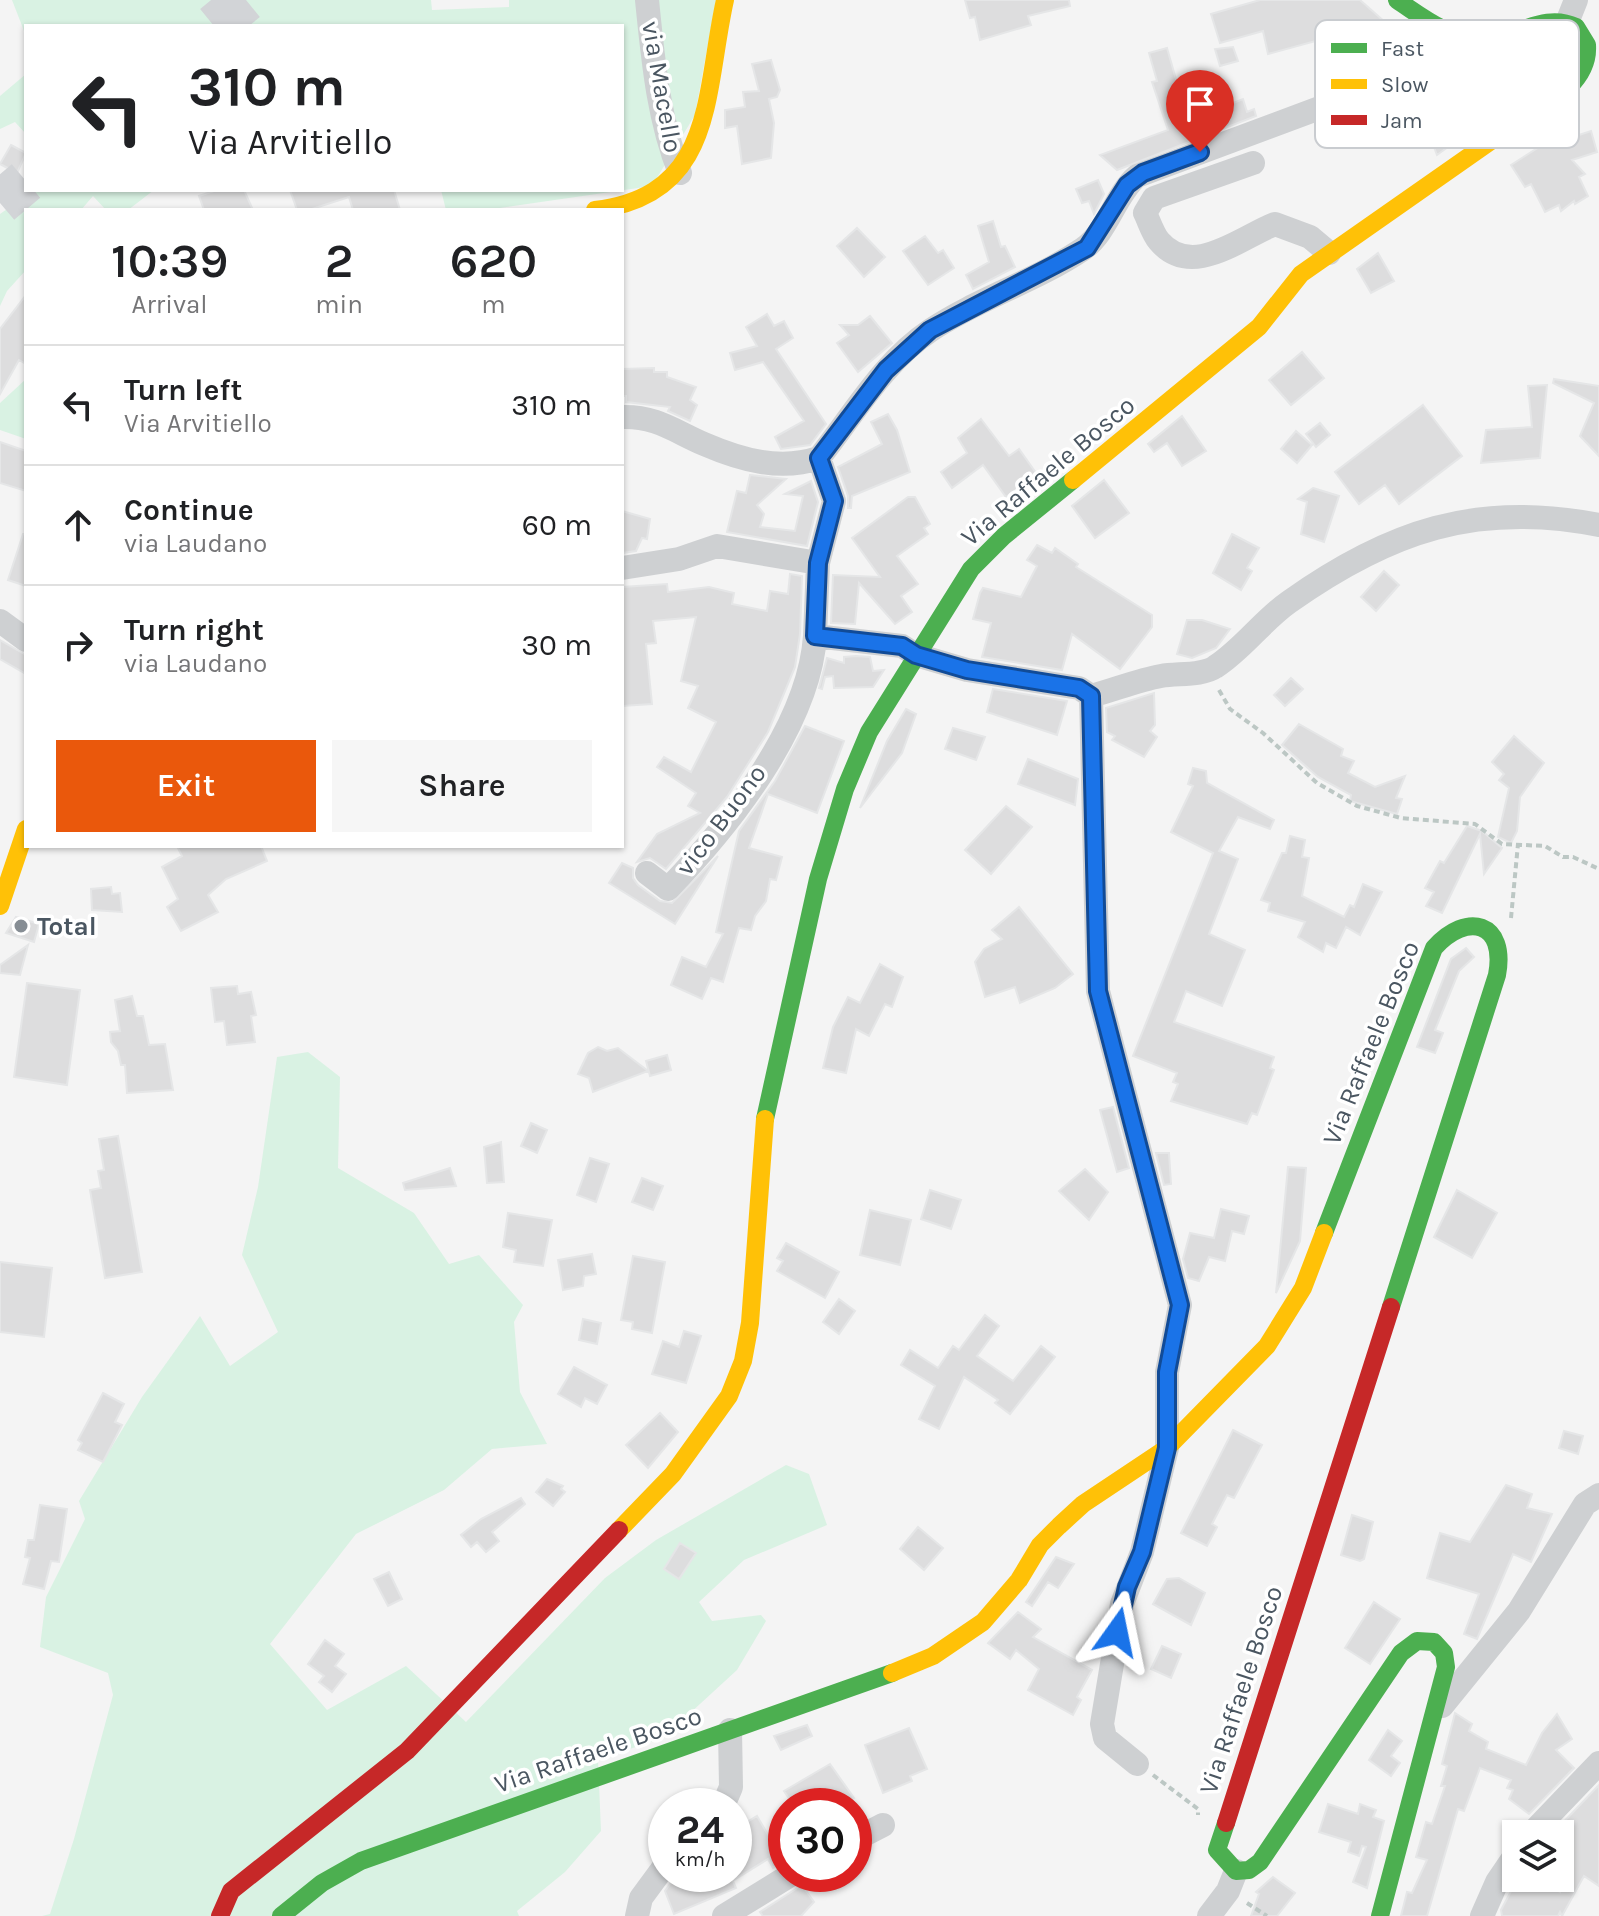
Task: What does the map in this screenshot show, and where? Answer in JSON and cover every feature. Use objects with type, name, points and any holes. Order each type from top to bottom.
[{"type":"street","name":"via Macello","points":[[647,0],[650,51],[668,145],[680,173]]},
{"type":"street","points":[[607,208],[637,203],[680,173],[695,143],[708,99],[725,0]]},
{"type":"street","name":"Via Raffaele Bosco","points":[[1397,0],[1430,20]]},
{"type":"street","name":"Via Raffaele Bosco","points":[[1533,20],[1572,10]]},
{"type":"street","name":"Via Raffaele Bosco","points":[[1579,26],[1587,45],[1587,56],[1579,76]]},
{"type":"street","points":[[624,417],[653,419],[703,444],[773,466],[819,458],[903,352],[930,330],[1087,248],[1127,185],[1137,176],[1315,110]]},
{"type":"street","name":"Via Raffaele Bosco","points":[[220,1916],[222,1905],[231,1891],[407,1751],[673,1474],[729,1396],[743,1361],[750,1323],[763,1133],[772,1075],[818,879],[845,789],[869,732],[971,569],[1004,536],[1259,327],[1301,274],[1481,148]]},
{"type":"street","points":[[1253,163],[1154,198],[1145,213],[1159,242],[1180,256],[1203,257],[1225,251],[1244,237],[1275,224],[1310,237],[1329,253]]},
{"type":"street","points":[[819,458],[834,501],[818,563],[815,636],[902,646],[916,655],[1007,679],[1079,688],[1091,696]]},
{"type":"street","points":[[1091,696],[1159,676],[1214,669],[1288,602],[1342,569],[1432,527],[1511,514],[1549,515],[1599,525]]},
{"type":"street","points":[[624,568],[679,559],[717,546],[818,563]]},
{"type":"street","points":[[0,621],[24,639]]},
{"type":"street","name":"vico Buono","points":[[647,873],[668,889],[751,789],[796,709],[814,652],[815,636]]},
{"type":"street","points":[[1091,696],[1098,991],[1180,1305],[1167,1372],[1167,1448],[1142,1552],[1122,1604],[1102,1724],[1105,1738],[1137,1764]]},
{"type":"street","points":[[0,906],[24,835]]},
{"type":"street","name":"Via Raffaele Bosco","points":[[281,1916],[322,1883],[361,1861],[933,1656],[983,1622],[1019,1580],[1040,1545],[1083,1504],[1167,1448],[1267,1346],[1303,1288],[1434,948],[1444,934],[1460,925],[1477,925],[1492,935],[1501,950],[1497,975],[1222,1833],[1217,1850],[1227,1882]]},
{"type":"street","points":[[1433,1718],[1478,1656],[1519,1611],[1585,1504],[1599,1495]]},
{"type":"street","points":[[1209,1916],[1227,1882],[1260,1862],[1401,1653],[1417,1641],[1434,1642],[1444,1653],[1446,1667],[1380,1916]]},
{"type":"street","points":[[730,1730],[731,1788]]},
{"type":"street","points":[[1544,1820],[1599,1763]]},
{"type":"street","points":[[872,1831],[883,1825]]},
{"type":"street","points":[[1482,1916],[1502,1875]]},
{"type":"street","points":[[637,1916],[641,1898],[648,1888]]},
{"type":"street","points":[[724,1916],[768,1889]]},
{"type":"path","points":[[1214,669],[1221,696],[1230,709],[1263,733],[1317,783],[1337,795],[1378,813],[1475,824],[1502,844],[1545,846],[1563,857],[1573,857],[1599,869]]},
{"type":"path","points":[[1492,935],[1511,931],[1518,844]]},
{"type":"path","points":[[1137,1764],[1198,1809],[1198,1819]]},
{"type":"green space","points":[[12,0],[431,0],[432,10],[509,7],[509,0],[716,0],[695,115],[652,186],[624,190],[624,24],[24,24],[24,31]]},
{"type":"green space","points":[[24,76],[24,132],[15,122],[0,129],[0,96]]},
{"type":"green space","points":[[31,192],[151,192],[131,208],[104,208],[93,196],[83,208],[24,208],[24,272],[7,291],[0,306],[0,214]]},
{"type":"green space","points":[[442,192],[610,192],[500,208],[446,208]]},
{"type":"green space","points":[[24,381],[24,438],[0,430],[0,403]]},
{"type":"green space","points":[[308,1052],[340,1077],[338,1168],[414,1213],[449,1264],[479,1255],[523,1305],[514,1322],[520,1392],[547,1444],[492,1449],[444,1490],[356,1534],[270,1644],[327,1710],[406,1666],[466,1722],[605,1578],[656,1540],[786,1465],[809,1474],[827,1525],[744,1560],[699,1602],[712,1621],[761,1615],[766,1621],[737,1670],[688,1715],[685,1730],[598,1760],[601,1831],[565,1872],[517,1911],[519,1916],[42,1916],[50,1914],[113,1695],[108,1673],[40,1647],[46,1597],[85,1519],[79,1501],[142,1397],[200,1316],[230,1366],[278,1332],[242,1255],[258,1187],[277,1057]]},
{"type":"building","points":[[965,0],[1069,0],[1070,6],[1028,16],[1031,25],[980,40],[975,17],[970,18]]},
{"type":"building","points":[[1260,0],[1360,0],[1383,20],[1315,20],[1315,41],[1268,54],[1263,31],[1220,43],[1211,14]]},
{"type":"building","points":[[1233,47],[1238,61],[1220,66],[1215,49]]},
{"type":"building","points":[[1167,48],[1188,121],[1243,99],[1247,112],[1254,109],[1256,116],[1117,170],[1100,155],[1168,130],[1152,82],[1157,81],[1149,53]]},
{"type":"building","points":[[771,60],[780,90],[777,97],[769,99],[774,123],[771,158],[742,164],[737,126],[725,128],[725,110],[745,107],[743,92],[759,91],[752,64]]},
{"type":"building","points":[[1591,131],[1597,152],[1572,160],[1585,174],[1579,177],[1588,196],[1575,204],[1574,201],[1561,211],[1559,205],[1545,212],[1531,184],[1525,187],[1511,165],[1537,148],[1579,148],[1579,135]]},
{"type":"building","points":[[11,145],[24,152],[17,173],[0,164]]},
{"type":"building","points":[[1434,148],[1447,148],[1437,155]]},
{"type":"building","points":[[1098,180],[1104,194],[1094,214],[1089,201],[1082,203],[1076,189]]},
{"type":"building","points":[[211,192],[245,192],[252,208],[203,208],[199,196]]},
{"type":"building","points":[[291,192],[395,192],[399,208],[352,208],[349,197],[315,208],[296,208]]},
{"type":"building","points":[[993,221],[1001,247],[1005,246],[1015,267],[973,289],[966,275],[989,262],[978,226]]},
{"type":"building","points":[[857,228],[885,257],[864,277],[837,246]]},
{"type":"building","points":[[925,236],[938,253],[943,250],[954,268],[928,285],[903,251]]},
{"type":"building","points":[[1378,253],[1394,281],[1371,293],[1357,269]]},
{"type":"building","points":[[24,298],[24,363],[19,360],[0,394],[0,329]]},
{"type":"building","points":[[767,314],[774,326],[784,321],[793,338],[776,349],[826,424],[810,445],[781,449],[775,437],[804,421],[763,362],[735,370],[730,353],[757,346],[746,327]]},
{"type":"building","points":[[870,316],[892,343],[858,372],[837,343],[849,335],[840,325],[858,325]]},
{"type":"building","points":[[1302,352],[1324,378],[1291,405],[1269,380]]},
{"type":"building","points":[[654,368],[654,372],[667,372],[667,377],[696,387],[690,400],[697,405],[690,421],[668,411],[670,407],[626,402],[624,369]]},
{"type":"building","points":[[1554,379],[1599,386],[1599,456],[1580,436],[1594,403],[1553,383]]},
{"type":"building","points":[[1547,385],[1540,458],[1481,463],[1486,430],[1532,427],[1528,386]]},
{"type":"building","points":[[1423,405],[1462,456],[1399,504],[1385,485],[1359,504],[1335,472]]},
{"type":"building","points":[[888,414],[897,430],[910,472],[852,496],[851,508],[848,508],[848,496],[838,467],[882,444],[871,422]]},
{"type":"building","points":[[1182,416],[1206,451],[1182,466],[1167,443],[1154,452],[1148,444]]},
{"type":"building","points":[[981,419],[1009,456],[1019,449],[1041,480],[1027,490],[1023,485],[1006,497],[983,465],[952,488],[941,472],[967,453],[958,438]]},
{"type":"building","points":[[1320,423],[1330,435],[1316,447],[1306,434]]},
{"type":"building","points":[[1296,431],[1312,445],[1297,463],[1281,449]]},
{"type":"building","points":[[0,442],[24,450],[24,490],[0,483]]},
{"type":"building","points":[[750,475],[786,479],[757,505],[764,514],[760,527],[795,531],[803,496],[785,494],[811,481],[818,502],[807,546],[727,532],[737,491],[746,493]]},
{"type":"building","points":[[1104,480],[1129,513],[1095,538],[1072,506]]},
{"type":"building","points":[[1313,488],[1339,496],[1324,542],[1301,534],[1307,502],[1298,499]]},
{"type":"building","points":[[908,497],[915,497],[930,524],[924,528],[928,534],[897,556],[918,584],[901,596],[912,612],[895,624],[859,583],[855,624],[831,623],[833,575],[880,577],[852,538]]},
{"type":"building","points":[[624,512],[650,519],[647,539],[642,538],[636,551],[624,553]]},
{"type":"building","points":[[23,534],[24,534],[24,585],[8,580]]},
{"type":"building","points":[[1232,534],[1259,548],[1247,568],[1252,571],[1241,590],[1213,573]]},
{"type":"building","points":[[1037,545],[1052,553],[1055,548],[1078,564],[1076,567],[1152,615],[1152,627],[1120,669],[1072,634],[1062,670],[982,657],[991,623],[973,619],[980,593],[983,588],[1021,597],[1037,566],[1027,560]]},
{"type":"building","points":[[1384,571],[1399,585],[1376,611],[1361,597]]},
{"type":"building","points":[[790,574],[802,576],[800,634],[795,667],[768,732],[727,797],[666,869],[650,858],[637,862],[657,834],[700,813],[688,806],[696,793],[657,767],[664,757],[691,772],[716,722],[688,708],[698,686],[681,681],[696,617],[653,621],[656,643],[646,644],[652,704],[624,706],[624,587],[667,584],[668,592],[709,587],[734,593],[732,604],[767,611],[770,591],[788,594]]},
{"type":"building","points":[[1187,620],[1202,620],[1230,629],[1216,648],[1192,658],[1177,654]]},
{"type":"building","points":[[0,640],[24,654],[24,673],[0,659]]},
{"type":"building","points":[[844,657],[870,657],[873,671],[884,670],[873,687],[834,688],[833,676],[825,677],[822,689],[819,688],[827,658],[844,663]]},
{"type":"building","points":[[1291,678],[1303,689],[1285,706],[1274,695]]},
{"type":"building","points":[[993,689],[1067,701],[1057,735],[987,712]]},
{"type":"building","points":[[1154,693],[1155,725],[1150,731],[1157,737],[1144,757],[1112,740],[1115,736],[1107,732],[1106,708]]},
{"type":"building","points":[[906,709],[916,714],[902,753],[860,808],[887,741]]},
{"type":"building","points":[[1299,724],[1343,749],[1341,756],[1354,761],[1348,773],[1375,787],[1405,776],[1396,798],[1402,799],[1397,814],[1350,801],[1351,795],[1318,777],[1282,745]]},
{"type":"building","points":[[805,726],[844,741],[817,813],[768,794],[749,848],[782,857],[776,880],[770,879],[766,901],[755,916],[751,930],[739,928],[723,982],[711,978],[702,999],[671,985],[682,957],[706,967],[723,934],[716,932],[739,831],[775,781]]},
{"type":"building","points":[[953,728],[985,737],[976,760],[945,749]]},
{"type":"building","points":[[1514,736],[1544,763],[1520,797],[1517,831],[1511,843],[1498,837],[1509,788],[1499,780],[1504,774],[1492,762]]},
{"type":"building","points":[[1028,759],[1078,779],[1075,805],[1018,784]]},
{"type":"building","points":[[1193,768],[1206,771],[1207,783],[1274,820],[1270,829],[1238,817],[1219,851],[1238,859],[1209,934],[1245,950],[1222,1006],[1186,991],[1174,1022],[1274,1057],[1270,1068],[1274,1070],[1257,1115],[1252,1113],[1247,1124],[1171,1101],[1178,1084],[1173,1082],[1177,1073],[1133,1056],[1213,853],[1171,832],[1193,786],[1188,784]]},
{"type":"building","points":[[1006,806],[1032,827],[991,874],[965,850]]},
{"type":"building","points":[[1467,826],[1482,831],[1502,848],[1484,874],[1480,834],[1442,913],[1426,906],[1434,892],[1425,888],[1440,861],[1444,863]]},
{"type":"building","points":[[1290,836],[1305,840],[1302,857],[1309,858],[1302,896],[1344,917],[1350,905],[1354,907],[1363,884],[1382,892],[1360,935],[1346,927],[1336,948],[1326,943],[1323,952],[1298,937],[1305,922],[1268,911],[1270,903],[1261,900],[1282,853],[1286,853]]},
{"type":"building","points":[[178,848],[262,848],[267,861],[226,879],[208,895],[218,912],[181,931],[167,907],[178,899],[162,867],[182,856]]},
{"type":"building","points":[[718,856],[675,924],[609,883],[622,863],[633,868],[633,878],[638,885],[660,901],[672,903]]},
{"type":"building","points":[[111,887],[112,894],[120,893],[122,912],[92,910],[91,889]]},
{"type":"building","points":[[1019,907],[1073,974],[1055,988],[1020,1003],[1015,987],[985,997],[975,962],[984,949],[1002,939],[992,930]]},
{"type":"building","points":[[16,917],[39,924],[34,942],[6,933]]},
{"type":"building","points":[[28,945],[20,975],[0,973],[0,965]]},
{"type":"building","points":[[1466,948],[1474,957],[1459,971],[1435,1030],[1443,1033],[1435,1053],[1417,1047],[1451,959]]},
{"type":"building","points":[[880,964],[903,977],[892,1007],[885,1004],[869,1036],[856,1029],[846,1073],[823,1068],[833,1027],[848,997],[860,1003]]},
{"type":"building","points":[[27,983],[80,990],[67,1085],[14,1077]]},
{"type":"building","points":[[237,986],[238,994],[251,992],[256,1015],[251,1016],[255,1042],[227,1045],[224,1021],[215,1022],[211,988]]},
{"type":"building","points":[[132,996],[137,1016],[143,1016],[149,1045],[165,1044],[173,1090],[127,1093],[125,1065],[121,1065],[110,1032],[120,1031],[115,1000]]},
{"type":"building","points":[[598,1047],[607,1051],[618,1048],[648,1071],[593,1092],[589,1078],[578,1074],[588,1053]]},
{"type":"building","points":[[667,1055],[671,1070],[650,1076],[646,1061]]},
{"type":"building","points":[[1113,1107],[1129,1168],[1117,1172],[1100,1110]]},
{"type":"building","points":[[531,1123],[547,1130],[537,1153],[521,1146]]},
{"type":"building","points":[[118,1136],[142,1272],[105,1278],[90,1190],[101,1188],[98,1171],[104,1170],[99,1139]]},
{"type":"building","points":[[501,1142],[504,1182],[487,1183],[484,1147]]},
{"type":"building","points":[[1156,1153],[1169,1153],[1171,1184],[1164,1185]]},
{"type":"building","points":[[590,1158],[609,1164],[596,1202],[577,1195]]},
{"type":"building","points":[[1288,1167],[1306,1168],[1300,1241],[1276,1293]]},
{"type":"building","points":[[450,1168],[456,1186],[405,1190],[403,1183]]},
{"type":"building","points":[[1085,1169],[1108,1192],[1089,1220],[1059,1191]]},
{"type":"building","points":[[642,1178],[663,1186],[653,1210],[632,1202]]},
{"type":"building","points":[[930,1190],[961,1200],[951,1229],[921,1219]]},
{"type":"building","points":[[1457,1190],[1497,1213],[1472,1258],[1434,1237]]},
{"type":"building","points":[[1221,1209],[1249,1216],[1244,1234],[1232,1231],[1225,1261],[1209,1257],[1199,1281],[1188,1278],[1183,1259],[1190,1233],[1214,1238]]},
{"type":"building","points":[[870,1210],[911,1220],[900,1265],[860,1255]]},
{"type":"building","points":[[508,1213],[552,1220],[543,1266],[514,1262],[516,1250],[503,1247]]},
{"type":"building","points":[[786,1243],[839,1272],[825,1298],[777,1271],[783,1261],[777,1258]]},
{"type":"building","points":[[592,1254],[596,1274],[584,1276],[583,1286],[563,1290],[558,1260]]},
{"type":"building","points":[[633,1256],[665,1262],[652,1333],[632,1329],[633,1322],[621,1320]]},
{"type":"building","points":[[0,1262],[52,1268],[44,1337],[0,1332]]},
{"type":"building","points":[[839,1299],[855,1311],[839,1334],[823,1322]]},
{"type":"building","points":[[985,1315],[999,1326],[977,1356],[1013,1381],[1041,1346],[1055,1357],[1010,1414],[995,1403],[998,1400],[964,1377],[939,1429],[919,1419],[935,1386],[901,1365],[910,1350],[938,1368],[953,1346],[959,1350]]},
{"type":"building","points":[[583,1319],[601,1323],[597,1344],[579,1340]]},
{"type":"building","points":[[684,1331],[701,1336],[686,1383],[652,1374],[663,1341],[679,1347]]},
{"type":"building","points":[[574,1367],[607,1385],[597,1404],[585,1398],[581,1407],[558,1394]]},
{"type":"building","points":[[103,1393],[124,1404],[115,1422],[122,1425],[103,1462],[78,1450],[82,1443],[78,1440]]},
{"type":"building","points":[[660,1413],[678,1432],[648,1468],[626,1445]]},
{"type":"building","points":[[1233,1430],[1262,1445],[1234,1498],[1227,1495],[1212,1524],[1217,1527],[1207,1546],[1181,1533]]},
{"type":"building","points":[[1564,1431],[1583,1436],[1578,1454],[1559,1448]]},
{"type":"building","points":[[547,1479],[563,1486],[561,1489],[565,1492],[553,1506],[536,1492]]},
{"type":"building","points":[[1506,1485],[1532,1494],[1527,1508],[1552,1514],[1531,1562],[1513,1554],[1477,1639],[1464,1634],[1479,1594],[1427,1578],[1440,1533],[1470,1542]]},
{"type":"building","points":[[521,1498],[525,1504],[492,1532],[499,1541],[486,1552],[477,1542],[471,1547],[461,1535],[481,1519]]},
{"type":"building","points":[[40,1505],[67,1509],[59,1562],[51,1561],[44,1589],[23,1584],[30,1558],[25,1557],[28,1540],[34,1540]]},
{"type":"building","points":[[1352,1515],[1373,1522],[1364,1559],[1360,1561],[1341,1555]]},
{"type":"building","points":[[918,1527],[943,1548],[924,1570],[900,1549]]},
{"type":"building","points":[[680,1543],[696,1553],[679,1579],[664,1569]]},
{"type":"building","points":[[1056,1557],[1074,1564],[1058,1588],[1048,1582],[1032,1606],[1026,1602]]},
{"type":"building","points":[[389,1572],[402,1599],[388,1606],[374,1579]]},
{"type":"building","points":[[1179,1578],[1205,1593],[1191,1625],[1153,1604],[1167,1579]]},
{"type":"building","points":[[1374,1602],[1400,1619],[1370,1664],[1345,1648]]},
{"type":"building","points":[[1018,1612],[1041,1629],[1033,1637],[1092,1670],[1077,1697],[1081,1700],[1073,1715],[1028,1690],[1039,1669],[1016,1650],[1010,1659],[988,1643]]},
{"type":"building","points":[[325,1640],[344,1654],[335,1666],[346,1674],[332,1692],[319,1682],[324,1676],[308,1664]]},
{"type":"building","points":[[1162,1646],[1181,1654],[1171,1678],[1151,1669]]},
{"type":"building","points":[[1455,1713],[1472,1724],[1469,1731],[1488,1742],[1486,1749],[1526,1765],[1542,1733],[1557,1714],[1572,1739],[1556,1750],[1574,1768],[1529,1814],[1509,1799],[1513,1790],[1507,1788],[1511,1780],[1480,1768],[1464,1811],[1458,1809],[1427,1916],[1401,1916],[1407,1892],[1412,1893],[1427,1860],[1416,1857],[1426,1822],[1432,1824],[1445,1786],[1441,1786],[1447,1766],[1442,1764]]},
{"type":"building","points":[[807,1725],[812,1736],[781,1750],[774,1736]]},
{"type":"building","points":[[909,1728],[927,1769],[910,1776],[912,1781],[883,1793],[865,1745]]},
{"type":"building","points":[[1388,1730],[1402,1741],[1391,1756],[1400,1763],[1391,1776],[1369,1760]]},
{"type":"building","points":[[830,1764],[847,1788],[789,1788]]},
{"type":"building","points":[[1599,1785],[1599,1886],[1584,1876],[1562,1916],[1560,1912],[1558,1916],[1502,1916],[1501,1910],[1511,1892],[1574,1892],[1574,1820],[1565,1820]]},
{"type":"building","points":[[1328,1804],[1358,1814],[1360,1804],[1376,1810],[1373,1817],[1384,1821],[1367,1888],[1353,1882],[1366,1847],[1362,1846],[1359,1856],[1348,1852],[1351,1842],[1319,1832]]},
{"type":"building","points":[[757,1816],[768,1835],[768,1859],[752,1869],[752,1819]]},
{"type":"building","points":[[1273,1877],[1295,1893],[1277,1916],[1251,1916],[1259,1894],[1256,1892]]},
{"type":"building","points":[[665,1892],[726,1892],[674,1914]]},
{"type":"building","points":[[791,1892],[807,1892],[814,1902],[801,1916],[763,1916],[760,1912]]},
{"type":"tunnel","points":[[216,24],[246,0]]},
{"type":"tunnel","points":[[0,203],[24,183]]},
{"type":"traffic: fast","points":[[1397,0],[1427,20]]},
{"type":"traffic: fast","points":[[1579,32],[1587,45],[1586,60],[1579,74]]},
{"type":"traffic: fast","points":[[765,1119],[818,879],[845,789],[869,732],[971,569],[1004,536],[1073,480]]},
{"type":"traffic: fast","points":[[1324,1233],[1434,948],[1459,929],[1471,926],[1482,928],[1490,933],[1496,943],[1499,957],[1497,975],[1391,1307]]},
{"type":"traffic: fast","points":[[1226,1823],[1217,1850],[1236,1871],[1249,1870],[1260,1862],[1401,1653],[1417,1641],[1434,1642],[1444,1653],[1446,1667],[1380,1916]]},
{"type":"traffic: fast","points":[[281,1916],[322,1883],[361,1861],[892,1673]]},
{"type":"traffic: slow","points":[[604,208],[634,201],[663,184],[684,162],[698,135],[707,104],[725,0]]},
{"type":"traffic: slow","points":[[1073,480],[1259,327],[1301,274],[1481,148]]},
{"type":"traffic: slow","points":[[0,906],[24,835]]},
{"type":"traffic: slow","points":[[619,1530],[673,1474],[729,1396],[743,1361],[750,1323],[765,1119]]},
{"type":"traffic: slow","points":[[892,1673],[933,1656],[983,1622],[1019,1580],[1040,1545],[1059,1526],[1083,1504],[1167,1448],[1267,1346],[1303,1288],[1324,1233]]},
{"type":"traffic: jam","points":[[1226,1823],[1391,1307]]},
{"type":"traffic: jam","points":[[220,1916],[231,1891],[407,1751],[619,1530]]},
{"type":"place","name":"Total","points":[[21,926]]},
{"type":"route","points":[[1117,1632],[1127,1587],[1142,1552],[1167,1448],[1167,1372],[1180,1305],[1148,1192],[1098,991],[1091,696],[1079,688],[967,670],[916,655],[902,646],[815,636],[818,563],[834,501],[819,458],[886,370],[930,330],[1087,248],[1127,185],[1137,176],[1200,152]]}]
